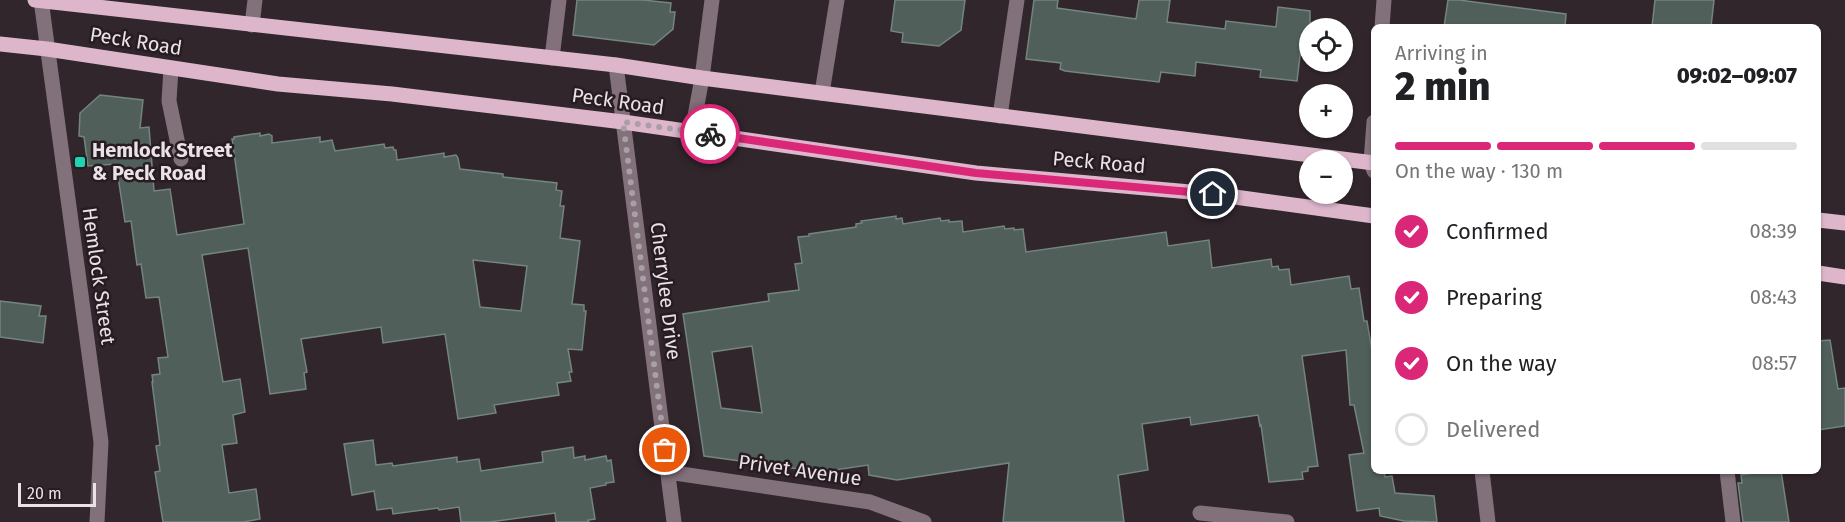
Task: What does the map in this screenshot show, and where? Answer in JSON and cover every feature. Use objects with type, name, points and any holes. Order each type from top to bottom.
[{"type":"main road","name":"Peck Road","points":[[35,0],[616,65],[1371,165]]},
{"type":"main road","name":"Peck Road","points":[[0,44],[278,84],[392,94],[623,122],[976,173],[1213,194],[1371,216]]},
{"type":"main road","points":[[1821,220],[1845,223]]},
{"type":"main road","points":[[1821,273],[1845,277]]},
{"type":"street","name":"Hemlock Street","points":[[41,0],[100,442],[97,522]]},
{"type":"street","points":[[252,25],[255,0]]},
{"type":"street","points":[[552,58],[559,0]]},
{"type":"street","points":[[693,132],[712,0]]},
{"type":"street","points":[[822,93],[837,0]]},
{"type":"street","points":[[1000,116],[1017,0]]},
{"type":"street","points":[[1382,24],[1384,0]]},
{"type":"street","name":"Cherrylee Drive","points":[[616,65],[674,522]]},
{"type":"street","points":[[171,68],[169,101],[181,159]]},
{"type":"street","name":"Privet Avenue","points":[[668,472],[870,502],[924,522]]},
{"type":"street","points":[[1482,474],[1488,522]]},
{"type":"street","points":[[1727,474],[1732,522]]},
{"type":"street","points":[[1200,513],[1287,522]]},
{"type":"building","points":[[577,0],[643,0],[671,3],[670,12],[675,12],[673,29],[654,45],[573,35]]},
{"type":"building","points":[[895,0],[965,0],[961,30],[939,46],[902,42],[903,33],[891,31]]},
{"type":"building","points":[[1034,0],[1058,0],[1057,8],[1136,19],[1139,0],[1170,0],[1167,22],[1225,29],[1226,21],[1276,27],[1278,7],[1310,11],[1310,18],[1299,18],[1297,81],[1260,77],[1261,70],[1196,62],[1195,76],[1161,72],[1159,82],[1065,71],[1060,69],[1061,63],[1026,59]]},
{"type":"building","points":[[1448,0],[1566,14],[1565,24],[1444,24]]},
{"type":"building","points":[[1655,0],[1714,0],[1711,24],[1652,24]]},
{"type":"building","points":[[100,95],[143,100],[140,128],[149,127],[154,191],[170,189],[177,235],[244,224],[232,139],[260,133],[260,136],[269,134],[272,136],[272,143],[320,137],[320,142],[332,140],[335,151],[384,144],[385,148],[393,147],[396,150],[397,160],[444,153],[444,157],[456,155],[460,169],[557,183],[556,190],[562,191],[560,206],[564,206],[560,238],[580,241],[572,304],[584,305],[584,311],[586,311],[582,350],[568,349],[572,372],[569,372],[571,381],[557,383],[559,395],[494,405],[496,413],[458,419],[445,334],[383,343],[381,327],[301,339],[307,372],[304,373],[306,389],[270,394],[248,248],[202,255],[223,382],[240,379],[245,412],[233,415],[237,443],[222,445],[229,493],[256,489],[260,519],[243,522],[163,522],[155,472],[160,471],[156,446],[160,445],[152,382],[152,375],[160,374],[158,358],[168,357],[159,297],[146,298],[141,264],[137,265],[131,221],[125,222],[116,164],[88,166],[84,137],[79,136],[80,113]],"holes":[[[473,260],[527,266],[521,311],[480,307]]]},
{"type":"building","points":[[896,216],[896,219],[902,218],[903,224],[940,218],[941,221],[962,221],[963,232],[1004,226],[1005,229],[1023,229],[1026,252],[1166,232],[1168,246],[1209,240],[1212,268],[1271,259],[1272,267],[1278,266],[1279,270],[1289,269],[1291,285],[1349,276],[1351,289],[1359,288],[1364,321],[1367,321],[1371,345],[1371,474],[1392,476],[1395,493],[1434,496],[1437,522],[1404,521],[1380,516],[1379,508],[1357,511],[1349,455],[1364,453],[1354,405],[1350,405],[1346,350],[1302,356],[1318,466],[1308,467],[1308,471],[1302,472],[1303,479],[1269,482],[1258,415],[1191,425],[1190,417],[1142,424],[1148,470],[1118,475],[1124,522],[1003,522],[1009,463],[897,480],[869,475],[868,465],[821,472],[704,456],[683,314],[769,301],[768,294],[799,290],[795,264],[802,263],[798,237],[856,227],[856,224],[862,223],[861,221]],"holes":[[[752,346],[762,413],[721,408],[712,352]]]},
{"type":"building","points":[[0,301],[41,306],[39,316],[46,316],[43,343],[0,337]]},
{"type":"building","points":[[1830,340],[1838,389],[1845,388],[1845,426],[1821,430],[1821,341]]},
{"type":"building","points":[[373,440],[376,465],[392,463],[393,466],[457,457],[457,462],[479,459],[481,471],[543,462],[542,452],[573,447],[574,458],[585,456],[585,460],[606,456],[607,461],[611,460],[614,482],[590,488],[595,519],[588,520],[589,522],[556,522],[555,513],[490,522],[461,522],[459,507],[393,514],[392,508],[377,510],[374,491],[352,495],[344,444]]},
{"type":"building","points":[[1781,474],[1789,522],[1743,522],[1738,483],[1742,483],[1741,475]]},
{"type":"way so far","points":[[665,450],[623,122],[710,134]]},
{"type":"place","name":"Hemlock Street & Peck Road","points":[[80,162]]},
{"type":"route","points":[[710,134],[976,173],[1213,194]]}]
